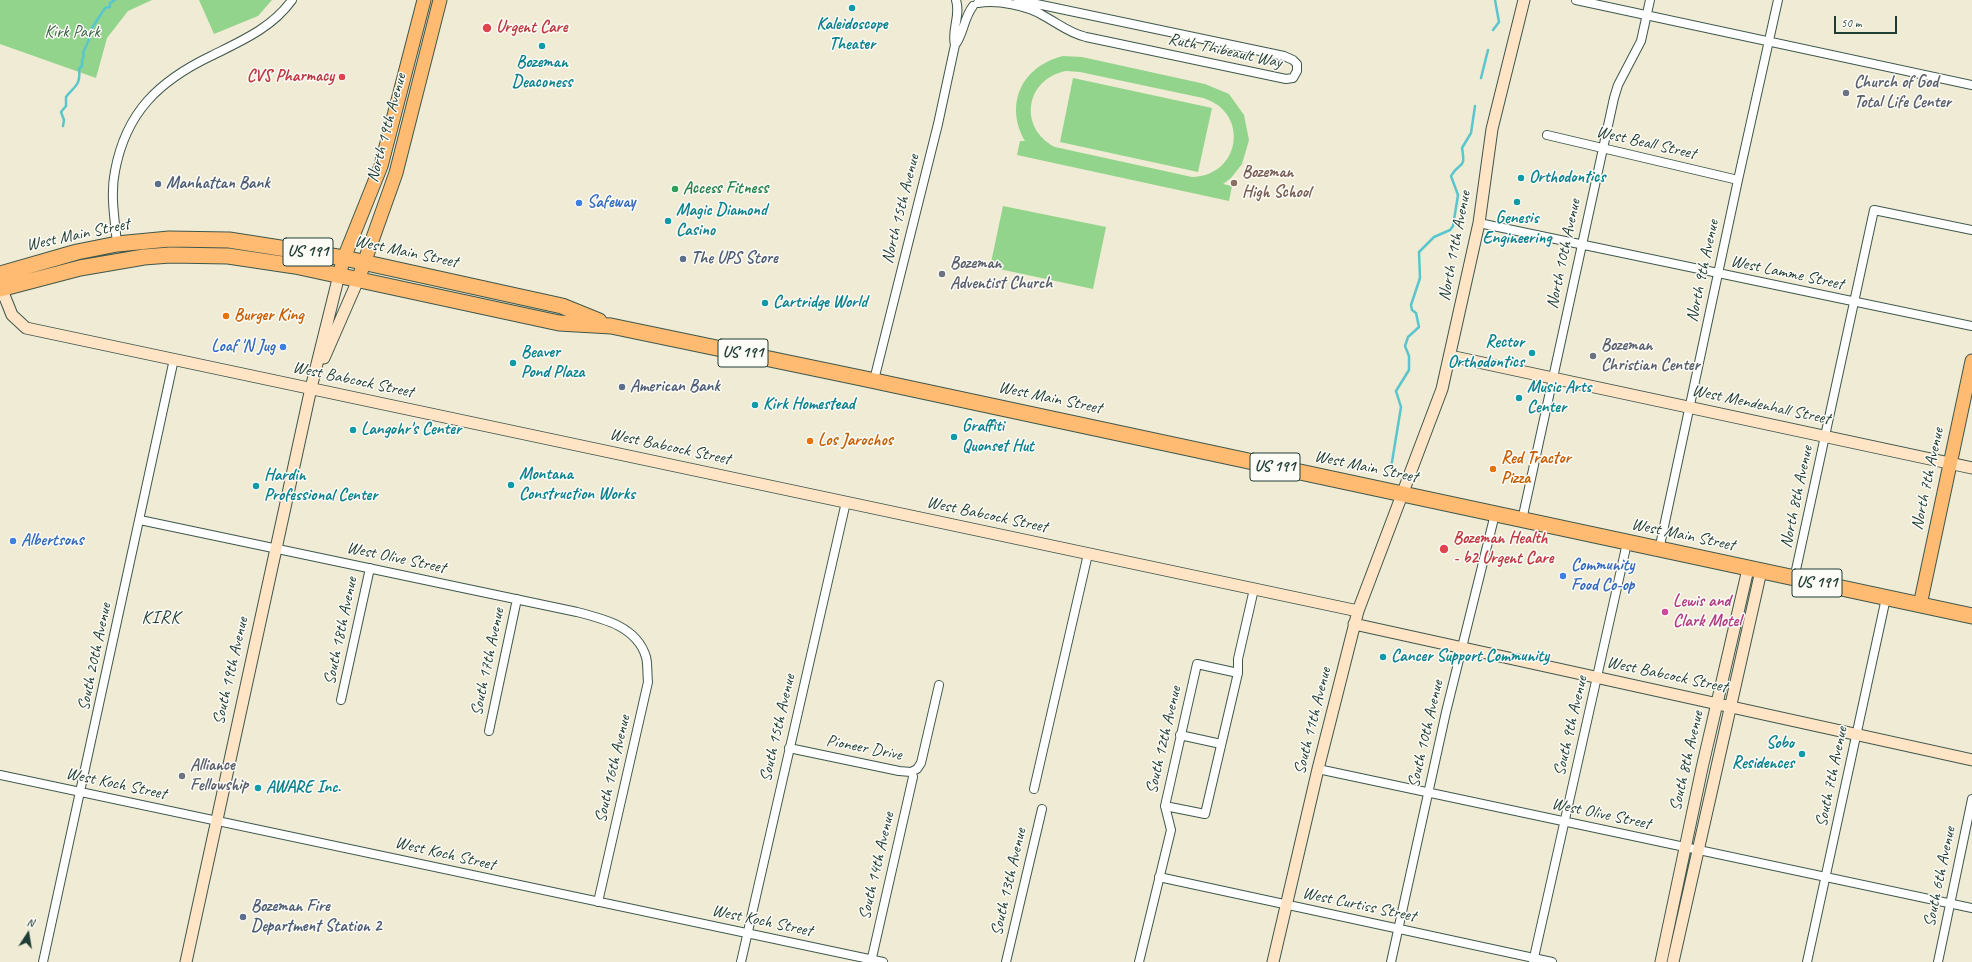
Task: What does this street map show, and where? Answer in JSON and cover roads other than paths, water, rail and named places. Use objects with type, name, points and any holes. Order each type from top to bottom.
[{"type":"highway","name":"West Main Street","points":[[0,284],[77,252],[117,244],[170,239],[229,240],[344,258],[562,306],[611,326]]},
{"type":"highway","name":"West Main Street","points":[[0,284],[120,260],[170,255],[228,256],[295,266],[559,323],[611,326],[874,380],[1659,550],[1972,616]]},
{"type":"main road","name":"North 19th Avenue","points":[[344,258],[381,166],[424,0]]},
{"type":"main road","name":"North 19th Avenue","points":[[364,262],[396,173],[440,0]]},
{"type":"main road","name":"South 19th Avenue","points":[[339,275],[344,258]]},
{"type":"main road","name":"South 19th Avenue","points":[[358,280],[364,262]]},
{"type":"main road","name":"North 7th Avenue","points":[[1920,605],[1972,361]]},
{"type":"street","points":[[117,244],[113,204],[114,172],[123,140],[134,116],[162,85],[179,72],[245,39],[274,20],[292,0]]},
{"type":"street","points":[[956,0],[963,5],[977,3]]},
{"type":"street","name":"North 15th Avenue","points":[[955,45],[953,37],[958,11],[956,0]]},
{"type":"street","name":"Ruth Thibeault Way","points":[[977,3],[994,2],[1034,11],[1070,32],[1086,37],[1286,79],[1293,78],[1297,71],[1297,64],[1293,60],[1284,56],[1018,0]]},
{"type":"street","name":"North 11th Avenue","points":[[1402,494],[1435,412],[1450,356],[1479,223],[1492,129],[1524,0]]},
{"type":"street","points":[[1576,0],[1972,85]]},
{"type":"street","name":"North 10th Avenue","points":[[1522,520],[1602,148],[1618,85],[1641,41],[1650,0]]},
{"type":"street","name":"North 9th Avenue","points":[[1659,550],[1778,0]]},
{"type":"street","name":"North 15th Avenue","points":[[874,380],[938,124],[955,45],[959,39],[964,20],[977,3]]},
{"type":"street","name":"West Beall Street","points":[[1547,135],[1738,180]]},
{"type":"street","name":"North 8th Avenue","points":[[1794,579],[1874,210],[1972,230]]},
{"type":"street","name":"West Lamme Street","points":[[1479,223],[1854,303],[1972,326]]},
{"type":"street","name":"South 19th Avenue","points":[[186,962],[311,388],[339,275]]},
{"type":"street","name":"South 19th Avenue","points":[[311,388],[358,280]]},
{"type":"street","name":"West Babcock Street","points":[[0,284],[12,315],[26,328],[1358,611]]},
{"type":"street","name":"West Mendenhall Street","points":[[1450,356],[1972,468]]},
{"type":"street","name":"South 20th Avenue","points":[[43,962],[174,359]]},
{"type":"street","name":"South 11th Avenue","points":[[1273,962],[1318,769],[1354,624],[1402,494]]},
{"type":"street","name":"South 15th Avenue","points":[[741,962],[846,502]]},
{"type":"street","name":"South 10th Avenue","points":[[1390,962],[1428,792],[1495,514]]},
{"type":"street","name":"West Olive Street","points":[[140,520],[604,618],[625,629],[639,643]]},
{"type":"street","name":"South 9th Avenue","points":[[1533,960],[1598,678],[1627,542]]},
{"type":"street","points":[[1034,788],[1088,554]]},
{"type":"street","name":"South 18th Avenue","points":[[341,700],[370,568]]},
{"type":"street","name":"South 8th Avenue","points":[[1660,962],[1717,704],[1754,570]]},
{"type":"street","name":"South 8th Avenue","points":[[1673,962],[1731,707],[1754,570]]},
{"type":"street","points":[[1165,806],[1205,814],[1238,673],[1238,659],[1254,589]]},
{"type":"street","name":"South 7th Avenue","points":[[1807,962],[1886,598]]},
{"type":"street","name":"South 17th Avenue","points":[[489,731],[517,599]]},
{"type":"street","name":"West Babcock Street","points":[[1354,624],[1972,760]]},
{"type":"street","name":"South 16th Avenue","points":[[598,902],[648,682],[646,658],[639,643]]},
{"type":"street","name":"South 12th Avenue","points":[[1139,962],[1171,830],[1165,806],[1197,664],[1238,673]]},
{"type":"street","name":"Pioneer Drive","points":[[789,748],[890,770],[911,772],[917,769],[922,759],[939,684]]},
{"type":"street","points":[[1180,735],[1221,744]]},
{"type":"street","name":"West Olive Street","points":[[1318,769],[1972,908]]},
{"type":"street","name":"West Koch Street","points":[[0,775],[361,850],[426,866],[872,961],[883,962]]},
{"type":"street","name":"South 14th Avenue","points":[[872,961],[913,777]]},
{"type":"street","name":"South 6th Avenue","points":[[1938,962],[1972,799]]},
{"type":"street","name":"South 13th Avenue","points":[[1006,962],[1042,809]]},
{"type":"street","name":"West Curtiss Street","points":[[1159,877],[1533,960],[1552,962]]},
{"type":"waterway","points":[[63,126],[64,120],[61,112],[66,106],[66,97],[78,82],[79,69],[82,66],[84,56],[83,53],[90,37],[90,31],[105,8],[110,7],[110,3],[115,0]]},
{"type":"waterway","points":[[1493,30],[1499,22],[1495,0]]},
{"type":"waterway","points":[[1481,78],[1488,50]]},
{"type":"waterway","points":[[1391,468],[1401,407],[1396,391],[1409,370],[1409,356],[1405,346],[1408,337],[1419,327],[1416,313],[1412,310],[1411,305],[1420,278],[1419,252],[1434,237],[1450,230],[1453,226],[1458,195],[1451,176],[1463,163],[1462,148],[1471,133],[1475,106]]},
{"type":"place","name":"Kaleidoscope Theater","points":[[852,8]]},
{"type":"place","name":"Urgent Care","points":[[487,28]]},
{"type":"place","name":"Bozeman Deaconess","points":[[542,46]]},
{"type":"place","name":"CVS Pharmacy","points":[[342,77]]},
{"type":"place","name":"Church of God Total Life Center","points":[[1846,93]]},
{"type":"place","name":"Orthodontics","points":[[1521,178]]},
{"type":"place","name":"Bozeman High School","points":[[1234,183]]},
{"type":"place","name":"Manhattan Bank","points":[[158,184]]},
{"type":"place","name":"Access Fitness","points":[[675,189]]},
{"type":"place","name":"Genesis Engineering","points":[[1517,202]]},
{"type":"place","name":"Safeway","points":[[579,203]]},
{"type":"place","name":"Magic Diamond Casino","points":[[668,221]]},
{"type":"place","name":"The UPS Store","points":[[683,259]]},
{"type":"place","name":"Bozeman Adventist Church","points":[[942,274]]},
{"type":"place","name":"Cartridge World","points":[[765,303]]},
{"type":"place","name":"Burger King","points":[[226,316]]},
{"type":"place","name":"Loaf 'N Jug","points":[[283,347]]},
{"type":"place","name":"Rector Orthodontics","points":[[1532,353]]},
{"type":"place","name":"Bozeman Christian Center","points":[[1593,356]]},
{"type":"place","name":"Beaver Pond Plaza","points":[[513,363]]},
{"type":"place","name":"American Bank","points":[[622,387]]},
{"type":"place","name":"Music Arts Center","points":[[1519,398]]},
{"type":"place","name":"Kirk Homestead","points":[[755,405]]},
{"type":"place","name":"Langohr's Center","points":[[353,430]]},
{"type":"place","name":"Graffiti Quonset Hut","points":[[954,437]]},
{"type":"place","name":"Los Jarochos","points":[[810,441]]},
{"type":"place","name":"Red Tractor Pizza","points":[[1493,469]]},
{"type":"place","name":"Montana Construction Works","points":[[511,485]]},
{"type":"place","name":"Hardin Professional Center","points":[[256,486]]},
{"type":"place","name":"Albertsons","points":[[13,541]]},
{"type":"place","name":"Bozeman Health - b2 Urgent Care","points":[[1444,549]]},
{"type":"place","name":"Community Food Co-op","points":[[1563,576]]},
{"type":"place","name":"Lewis and Clark Motel","points":[[1665,612]]},
{"type":"place","name":"Cancer Support Community","points":[[1383,657]]},
{"type":"place","name":"Sobo Residences","points":[[1802,754]]},
{"type":"place","name":"Alliance Fellowship","points":[[182,776]]},
{"type":"place","name":"AWARE Inc.","points":[[258,788]]},
{"type":"place","name":"Bozeman Fire Department Station 2","points":[[243,917]]},
{"type":"district","name":"KIRK","points":[[161,618]]},
{"type":"park label","name":"Kirk Park","points":[[72,33]]}]
